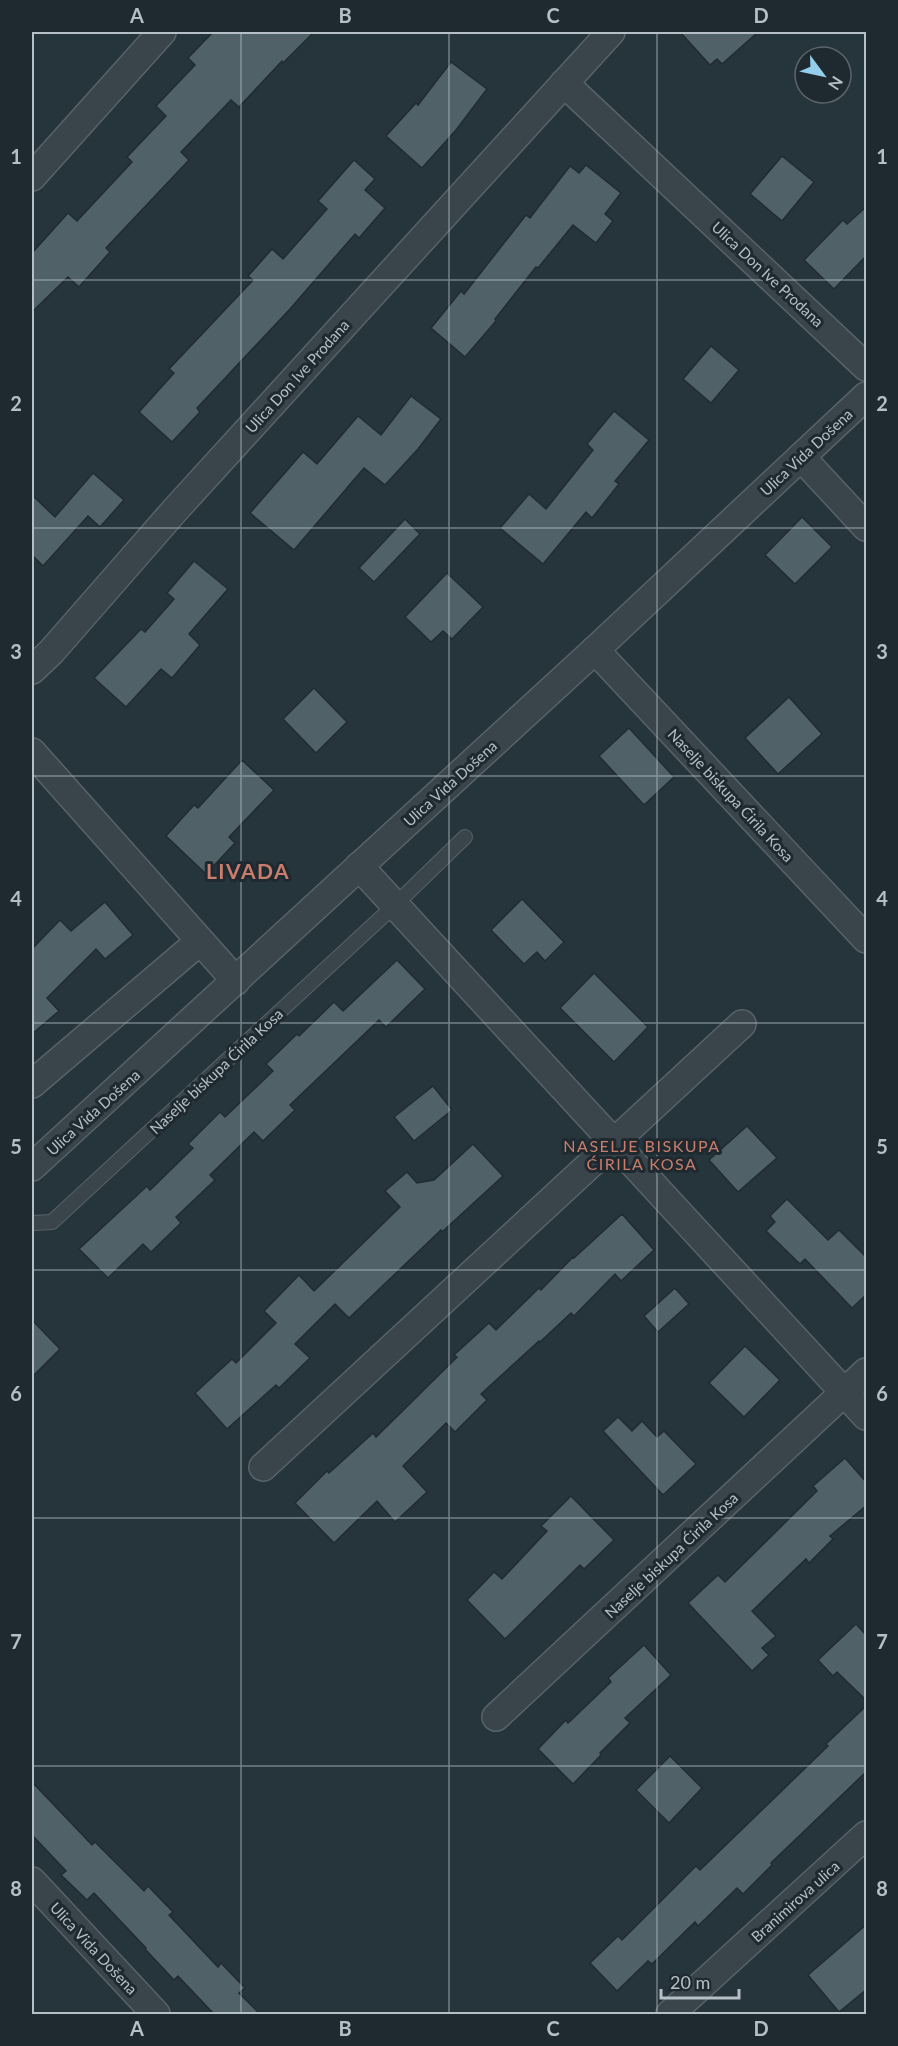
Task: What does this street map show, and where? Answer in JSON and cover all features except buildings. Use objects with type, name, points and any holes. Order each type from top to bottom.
[{"type":"street","points":[[32,177],[162,32]]},
{"type":"street","name":"Ulica Don Ive Prodana","points":[[32,670],[52,651],[176,508],[611,32]]},
{"type":"street","name":"Ulica Don Ive Prodana","points":[[564,83],[867,367]]},
{"type":"street","name":"Ulica Vida Došena","points":[[32,1167],[595,650],[867,396]]},
{"type":"street","points":[[801,457],[867,526]]},
{"type":"street","name":"Naselje biskupa Ćirila Kosa","points":[[595,650],[867,939]]},
{"type":"street","points":[[32,752],[236,981]]},
{"type":"street","points":[[359,866],[867,1416]]},
{"type":"street","points":[[32,1084],[200,941]]},
{"type":"street","points":[[263,1467],[742,1024]]},
{"type":"street","name":"Naselje biskupa Ćirila Kosa","points":[[496,1717],[867,1372]]},
{"type":"street","name":"Branimirova ulica","points":[[670,2014],[867,1835]]},
{"type":"street","name":"Ulica Vida Došena","points":[[32,1881],[156,2014]]},
{"type":"lane","name":"Naselje biskupa Ćirila Kosa","points":[[32,1223],[52,1222],[395,905],[465,837]]},
{"type":"district","name":"LIVADA","points":[[248,870]]},
{"type":"district","name":"NASELJE BISKUPA ĆIRILA KOSA","points":[[642,1154]]}]
